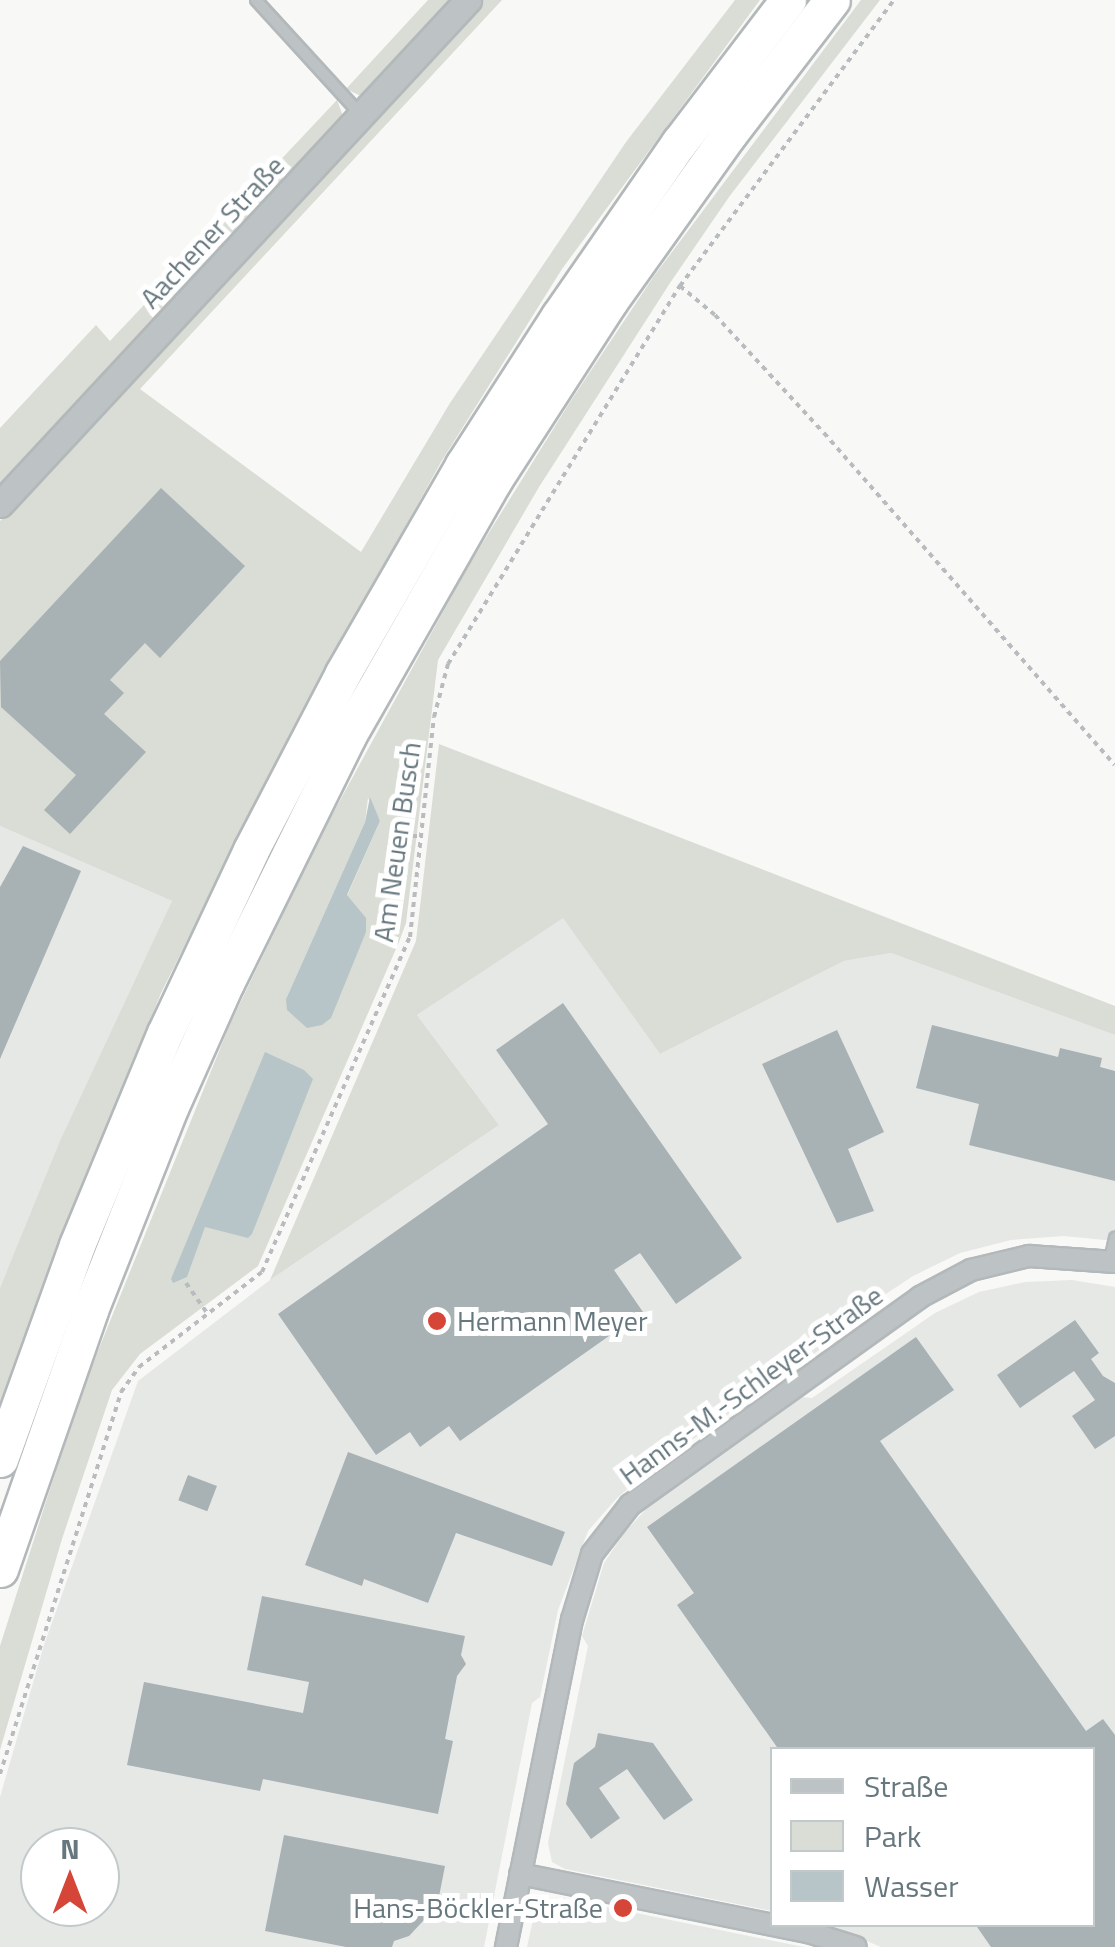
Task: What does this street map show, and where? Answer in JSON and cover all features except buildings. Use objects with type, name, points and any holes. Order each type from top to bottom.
[{"type":"highway","points":[[0,1459],[78,1245],[165,1034],[251,850],[334,690],[463,465],[550,328],[668,158],[788,0]]},
{"type":"highway","points":[[0,1570],[71,1361],[170,1108],[226,982],[348,736],[463,533],[556,383],[688,189],[832,0]]},
{"type":"street","name":"Aachener Straße","points":[[0,504],[468,0]]},
{"type":"street","name":"Hanns-M.-Schleyer-Straße","points":[[506,1947],[572,1620],[592,1554],[630,1505],[920,1297],[971,1270],[1029,1256],[1112,1261]]},
{"type":"street","points":[[520,1874],[770,1924]]},
{"type":"street","points":[[783,1927],[856,1947]]},
{"type":"lane","points":[[256,0],[362,116]]},
{"type":"lane","points":[[1112,1261],[1115,1238]]},
{"type":"path","name":"Am Neuen Busch","points":[[0,1774],[121,1392],[139,1367],[262,1272],[279,1241],[410,937],[434,717],[448,664],[680,286],[894,0]]},
{"type":"path","points":[[680,286],[715,315],[824,432],[1115,765]]},
{"type":"path","points":[[402,836],[424,836]]},
{"type":"path","points":[[186,1283],[208,1315]]},
{"type":"shaded area","points":[[0,826],[172,901],[0,1288]]},
{"type":"shaded area","points":[[563,917],[660,1054],[844,961],[891,953],[1115,1035],[1115,1241],[1064,1236],[1011,1240],[960,1253],[913,1276],[854,1315],[852,1327],[648,1471],[616,1499],[588,1531],[558,1610],[540,1697],[532,1703],[484,1947],[0,1947],[0,1797],[44,1645],[138,1381],[270,1280],[499,1125],[417,1015]]},
{"type":"shaded area","points":[[1072,1280],[1115,1287],[1115,1947],[881,1947],[834,1927],[1095,1927],[1095,1747],[770,1747],[770,1911],[565,1869],[552,1862],[548,1843],[588,1646],[582,1636],[604,1563],[625,1532],[650,1505],[801,1397],[812,1398],[935,1313],[979,1292],[1025,1282]]},
{"type":"shaded area","points":[[562,1898],[804,1947],[527,1947],[533,1920],[544,1901]]},
{"type":"green space","points":[[428,0],[450,0],[361,96],[346,89]]},
{"type":"green space","points":[[481,0],[502,0],[140,389],[361,552],[450,403],[626,142],[735,0],[760,0],[562,269],[441,462],[275,764],[161,993],[0,1403],[0,1288],[60,1141],[172,901],[0,826],[0,521]]},
{"type":"green space","points":[[861,0],[880,0],[729,197],[670,283],[539,487],[438,660],[406,923],[399,942],[258,1266],[140,1354],[112,1390],[62,1539],[0,1750],[0,1646],[79,1398],[230,1024],[320,837],[467,568],[654,276]],"holes":[[[368,798],[380,821],[347,896],[286,999],[365,822]]]},
{"type":"green space","points":[[337,100],[343,116],[0,488],[0,428],[96,325],[110,341]]},
{"type":"green space","points":[[439,744],[1115,1006],[1115,1035],[891,953],[844,961],[660,1054],[563,918],[417,1015],[499,1125],[270,1280],[416,941]]},
{"type":"water","points":[[370,797],[380,821],[347,895],[366,918],[366,932],[331,1018],[307,1028],[287,1010],[286,999],[365,822]]},
{"type":"water","points":[[265,1052],[304,1070],[313,1079],[252,1234],[248,1238],[205,1227],[187,1277],[173,1283],[171,1279]]},
{"type":"place","name":"Hermann Meyer","points":[[437,1321]]},
{"type":"place","name":"Hans-Böckler-Straße","points":[[623,1908]]}]
